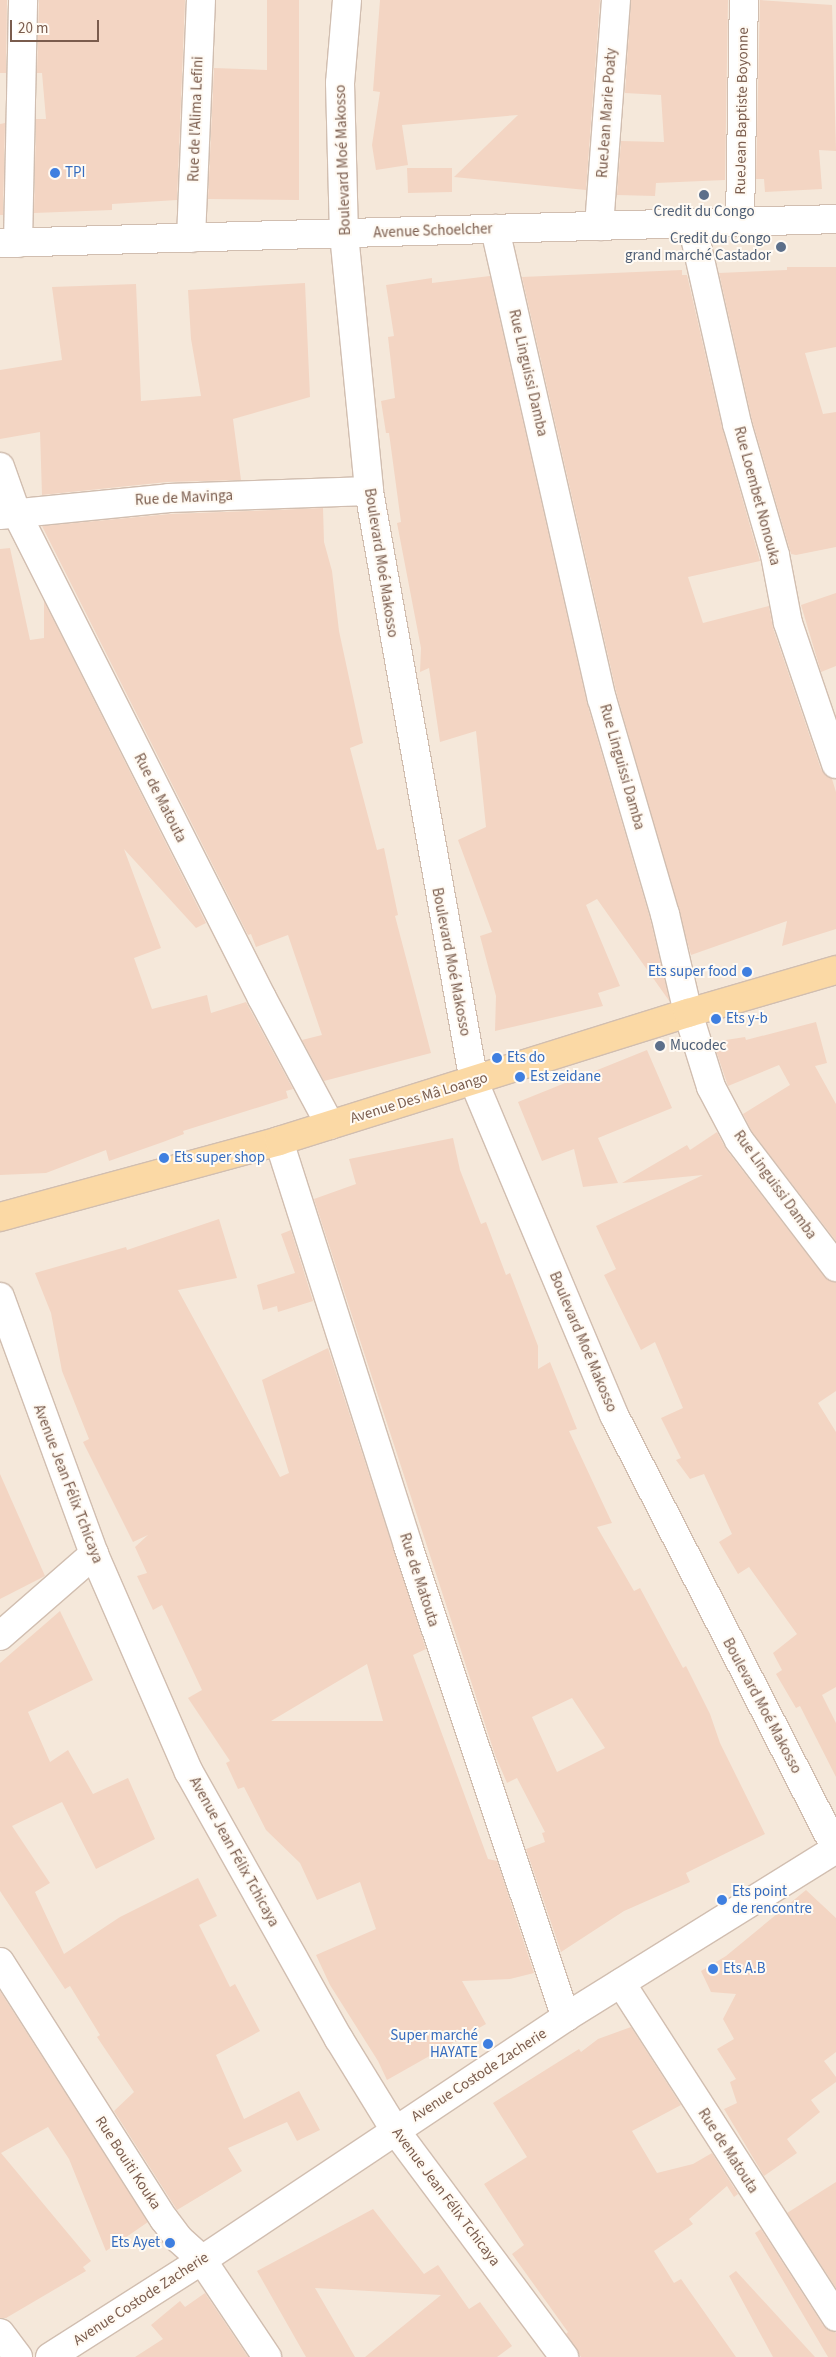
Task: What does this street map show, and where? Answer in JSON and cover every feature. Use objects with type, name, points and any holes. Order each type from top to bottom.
[{"type":"main road","name":"Avenue Des Mâ Loango","points":[[0,1217],[280,1141],[474,1082],[688,1013],[836,970]]},
{"type":"street","points":[[9,243],[23,0]]},
{"type":"street","name":"Rue de l'Alima Lefini","points":[[191,238],[201,0]]},
{"type":"street","name":"Boulevard Moé Makosso","points":[[347,0],[340,83],[344,234],[369,491],[474,1082],[614,1415],[836,1848]]},
{"type":"street","name":"RueJean Marie Poaty","points":[[599,226],[616,0]]},
{"type":"street","name":"RueJean Baptiste Boyonne","points":[[740,222],[744,0]]},
{"type":"street","name":"Avenue Schoelcher","points":[[9,243],[836,219]]},
{"type":"street","name":"Rue Loembet Nonouka","points":[[692,224],[737,424],[775,555],[788,623],[836,764]]},
{"type":"street","name":"Rue Linguissi Damba","points":[[495,229],[602,699],[665,914],[688,1013],[711,1087],[739,1140],[836,1267]]},
{"type":"street","name":"Rue de Matouta","points":[[0,467],[8,514],[330,1125]]},
{"type":"street","name":"Rue de Mavinga","points":[[8,514],[169,498],[369,491]]},
{"type":"street","name":"Rue de Matouta","points":[[280,1141],[408,1546],[566,2017]]},
{"type":"street","name":"Avenue Jean Félix Tchicaya","points":[[0,1297],[94,1554],[190,1772],[339,2039],[395,2130],[564,2357]]},
{"type":"street","points":[[0,1636],[94,1554]]},
{"type":"street","name":"Avenue Costode Zacherie","points":[[50,2357],[202,2260],[566,2017],[836,1848]]},
{"type":"street","name":"Rue Bouiti Kouka","points":[[0,1962],[178,2239],[202,2260],[267,2357]]},
{"type":"street","name":"Rue de Matouta","points":[[621,1983],[836,2317]]},
{"type":"street","points":[[0,2334],[18,2357]]},
{"type":"shaded area","points":[[0,0],[836,0],[836,2357],[0,2357]]},
{"type":"building","points":[[0,0],[7,0],[6,73],[0,73]]},
{"type":"building","points":[[39,0],[185,0],[177,200],[112,204],[112,210],[34,213],[36,119],[46,119],[42,73],[37,73]]},
{"type":"building","points":[[267,0],[299,0],[299,200],[208,199],[214,68],[267,70]]},
{"type":"building","points":[[380,0],[600,0],[586,190],[454,177],[518,115],[402,125],[408,165],[376,170],[372,145],[380,92],[373,91]]},
{"type":"building","points":[[631,0],[728,0],[725,180],[656,183],[655,196],[617,195],[621,141],[664,142],[661,95],[625,93]]},
{"type":"building","points":[[760,0],[832,5],[836,151],[819,150],[822,189],[765,192],[764,179],[756,179]]},
{"type":"building","points":[[5,123],[3,215],[0,215],[0,124]]},
{"type":"building","points":[[407,168],[452,168],[452,192],[408,193]]},
{"type":"building","points":[[787,267],[836,267],[836,347],[805,353],[823,414],[836,412],[836,547],[796,555],[791,554],[752,420],[719,273],[787,270]]},
{"type":"building","points":[[682,270],[682,275],[687,275],[722,427],[760,561],[688,577],[703,623],[769,606],[773,628],[821,769],[832,779],[836,792],[836,929],[782,946],[787,921],[691,955],[617,695],[522,277]]},
{"type":"building","points":[[490,276],[587,703],[650,918],[670,1002],[597,899],[586,905],[620,986],[598,993],[603,1006],[495,1031],[496,996],[480,936],[492,932],[458,840],[486,827],[476,731],[440,742],[429,668],[420,672],[421,648],[397,523],[401,522],[389,433],[386,433],[381,401],[395,398],[388,337],[394,336],[386,285],[432,278],[432,283]]},
{"type":"building","points":[[305,283],[310,397],[233,419],[241,480],[167,482],[42,495],[40,432],[0,439],[0,370],[62,360],[52,287],[136,284],[141,401],[201,396],[191,339],[188,290]]},
{"type":"building","points":[[323,508],[324,542],[332,571],[339,631],[363,743],[350,748],[377,850],[384,848],[398,915],[395,916],[431,1053],[324,1081],[302,1040],[322,1035],[288,935],[256,947],[251,934],[248,935],[42,526],[170,514]]},
{"type":"building","points":[[10,548],[30,640],[44,638],[44,601],[206,923],[196,928],[124,849],[161,948],[134,958],[152,1009],[207,995],[211,1013],[246,1002],[293,1089],[286,1091],[288,1098],[183,1131],[184,1134],[109,1161],[106,1150],[46,1173],[0,1175],[0,549]]},
{"type":"building","points":[[836,593],[836,666],[821,672],[801,605]]},
{"type":"building","points":[[816,1022],[827,1063],[815,1066],[836,1104],[836,1241],[752,1132],[743,1114],[790,1085],[779,1065],[728,1086],[713,1042],[745,1037],[746,1040]]},
{"type":"building","points":[[647,1050],[672,1108],[598,1138],[618,1183],[583,1187],[574,1149],[542,1161],[518,1102]]},
{"type":"building","points":[[717,1132],[726,1149],[824,1276],[836,1282],[836,1391],[818,1403],[836,1432],[836,1687],[822,1695],[836,1723],[836,1777],[800,1706],[796,1708],[776,1674],[782,1670],[773,1653],[797,1634],[749,1567],[738,1574],[719,1542],[732,1534],[704,1474],[690,1479],[676,1460],[681,1458],[661,1418],[683,1408],[655,1342],[641,1350],[604,1275],[616,1269],[596,1226],[703,1175],[622,1183],[687,1145],[690,1150]]},
{"type":"building","points":[[453,1138],[460,1170],[481,1224],[486,1222],[506,1275],[510,1273],[538,1346],[538,1369],[550,1362],[577,1429],[569,1431],[612,1523],[597,1527],[634,1591],[640,1588],[683,1668],[686,1666],[710,1714],[720,1743],[765,1834],[686,1873],[690,1882],[624,1911],[561,1952],[526,1849],[545,1842],[542,1833],[545,1832],[517,1778],[507,1783],[495,1755],[314,1199],[356,1184],[349,1159]],"holes":[[[572,1698],[605,1748],[557,1772],[532,1717]]]},
{"type":"building","points":[[219,1219],[237,1278],[178,1290],[280,1477],[289,1473],[262,1380],[328,1348],[426,1649],[413,1655],[488,1859],[497,1861],[534,1973],[510,1979],[462,1981],[486,2024],[387,2080],[378,2061],[330,1985],[316,1955],[376,1929],[360,1882],[317,1900],[300,1863],[266,1830],[244,1787],[238,1789],[226,1763],[230,1761],[188,1698],[202,1690],[162,1605],[153,1610],[137,1576],[147,1573],[135,1547],[148,1535],[133,1542],[83,1442],[89,1439],[62,1371],[51,1313],[35,1273],[126,1247],[127,1250]],"holes":[[[367,1664],[383,1721],[271,1721]]]},
{"type":"building","points":[[291,1230],[313,1301],[278,1312],[277,1306],[263,1310],[257,1285],[295,1273],[281,1234]]},
{"type":"building","points":[[0,1474],[45,1576],[0,1599]]},
{"type":"building","points":[[60,1611],[93,1680],[28,1712],[50,1762],[68,1750],[93,1794],[128,1778],[155,1839],[96,1869],[62,1802],[12,1826],[50,1883],[35,1892],[64,1954],[120,1917],[198,1878],[217,1916],[199,1925],[230,1987],[235,1984],[260,2031],[216,2055],[244,2119],[299,2091],[320,2130],[297,2141],[287,2122],[228,2148],[242,2171],[177,2210],[114,2111],[134,2092],[97,2037],[100,2035],[70,1986],[65,1989],[0,1891],[0,1663]]},
{"type":"building","points":[[806,1890],[836,1918],[836,2052],[824,2061],[836,2077],[836,2082],[811,2100],[820,2112],[787,2139],[797,2153],[764,2176],[724,2109],[737,2103],[730,2082],[736,2079],[717,2049],[734,2039],[723,2019],[736,1994],[711,1992],[701,1971],[726,1956]]},
{"type":"building","points":[[0,1991],[148,2222],[106,2251],[69,2159],[48,2127],[1,2153],[91,2261],[83,2267],[86,2271],[6,2318],[0,2318]]},
{"type":"building","points":[[631,2027],[681,2105],[632,2131],[657,2173],[693,2164],[712,2153],[738,2194],[734,2197],[727,2186],[689,2219],[693,2224],[654,2251],[674,2283],[681,2279],[736,2357],[581,2357],[566,2334],[568,2332],[512,2254],[524,2245],[484,2184],[527,2157],[493,2103],[579,2049],[581,2052],[598,2039]]},
{"type":"building","points":[[836,2182],[836,2288],[787,2213]]},
{"type":"building","points":[[373,2209],[424,2274],[438,2265],[469,2309],[480,2302],[512,2346],[497,2357],[365,2357],[441,2295],[315,2288],[355,2357],[306,2357],[257,2271]]},
{"type":"building","points":[[761,2229],[823,2325],[836,2333],[836,2357],[828,2357],[755,2233]]},
{"type":"building","points":[[736,2271],[815,2357],[773,2357],[729,2276]]},
{"type":"building","points":[[205,2293],[248,2357],[135,2357],[163,2339],[151,2325],[180,2301],[185,2307]]},
{"type":"place","name":"TPI","points":[[55,173]]},
{"type":"place","name":"Credit du Congo","points":[[704,195]]},
{"type":"place","name":"Credit du Congo grand marché Castador","points":[[781,247]]},
{"type":"place","name":"Ets super food","points":[[747,972]]},
{"type":"place","name":"Ets y-b","points":[[716,1019]]},
{"type":"place","name":"Mucodec","points":[[660,1046]]},
{"type":"place","name":"Ets do","points":[[497,1058]]},
{"type":"place","name":"Est zeidane","points":[[520,1077]]},
{"type":"place","name":"Ets super shop","points":[[164,1158]]},
{"type":"place","name":"Ets point de rencontre","points":[[722,1900]]},
{"type":"place","name":"Ets A.B","points":[[713,1969]]},
{"type":"place","name":"Super marché HAYATE","points":[[488,2044]]},
{"type":"place","name":"Ets Ayet","points":[[170,2243]]}]
